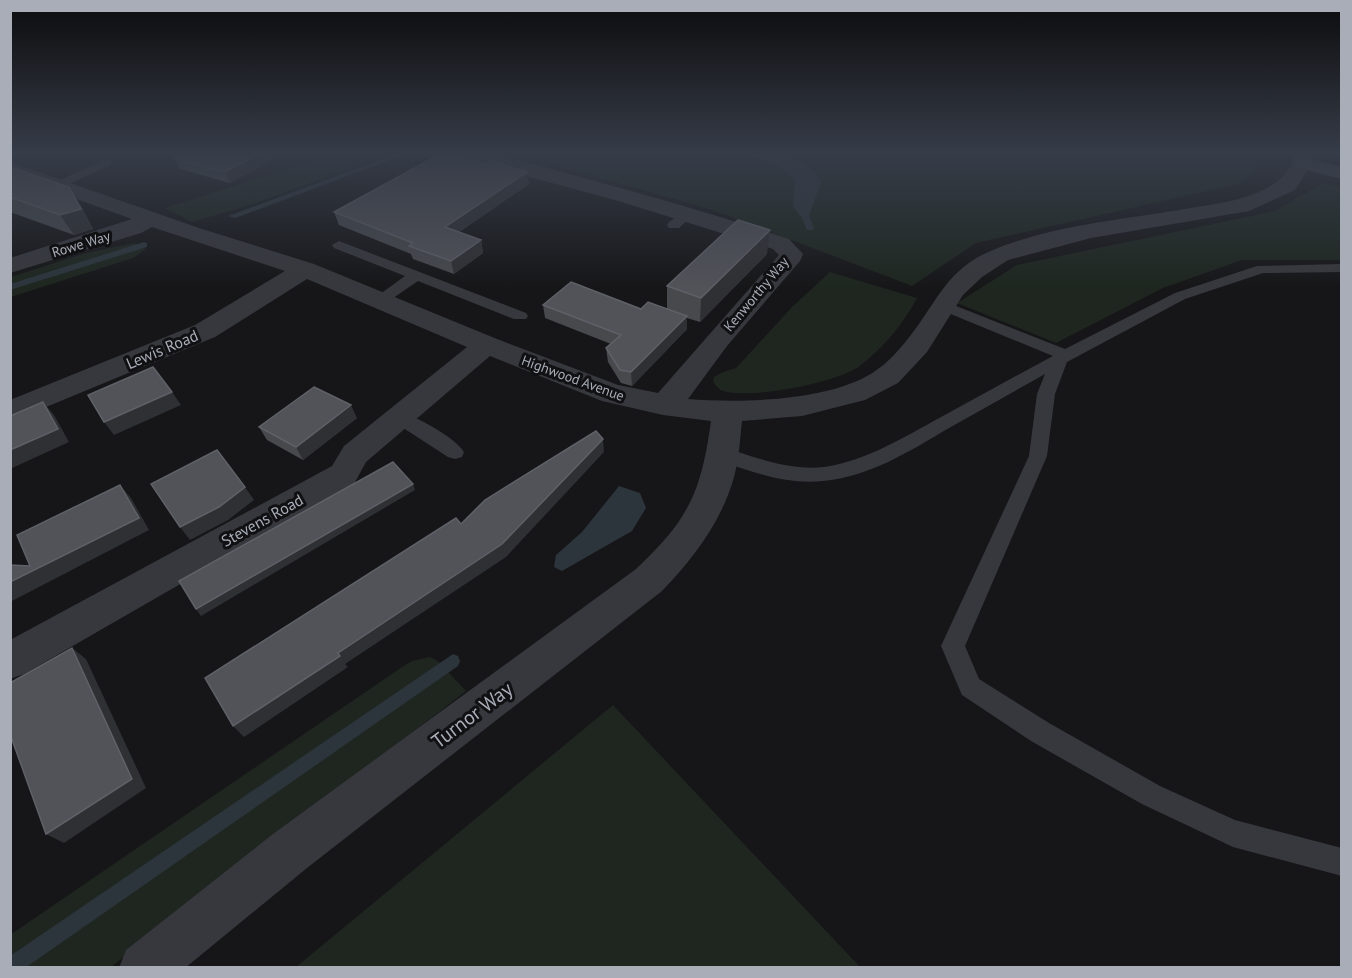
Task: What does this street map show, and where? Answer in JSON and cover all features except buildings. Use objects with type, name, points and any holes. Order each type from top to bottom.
[{"type":"street","name":"Highwood Avenue","points":[[91,199],[305,269],[612,394],[663,405],[728,412],[775,409],[820,402],[855,393],[888,376],[917,346],[941,305],[965,278],[1000,255],[1042,242],[1091,231],[1241,206],[1259,199]]},
{"type":"street","name":"Kenworthy Way","points":[[620,199],[680,219],[781,244],[791,254],[788,261],[717,340],[679,390],[663,405]]},
{"type":"street","name":"Rowe Way","points":[[10,266],[133,228],[150,218]]},
{"type":"street","name":"Lewis Road","points":[[10,412],[205,331],[305,269]]},
{"type":"street","name":"Stevens Road","points":[[10,661],[343,475],[355,454],[487,345]]},
{"type":"street","name":"Turnor Way","points":[[144,968],[290,851],[649,580],[689,538],[716,484],[728,412]]},
{"type":"lane","points":[[339,245],[520,316]]},
{"type":"lane","points":[[722,454],[765,469],[802,474],[823,474],[860,466],[905,445],[1063,356],[1180,296],[1262,269],[1341,268]]},
{"type":"lane","points":[[381,300],[414,276]]},
{"type":"lane","points":[[941,305],[1063,356]]},
{"type":"lane","points":[[1063,356],[1046,394],[1038,456],[953,646],[970,687],[1040,732],[1151,795],[1233,832],[1341,862]]},
{"type":"lane","points":[[400,418],[455,452]]},
{"type":"shaded area","points":[[194,199],[268,199],[192,222],[165,208]]},
{"type":"shaded area","points":[[673,199],[1173,199],[976,243],[912,286],[713,210]]},
{"type":"shaded area","points":[[794,199],[815,199],[809,216],[800,216],[793,206]]},
{"type":"shaded area","points":[[1296,199],[1341,199],[1341,260],[1242,260],[1163,288],[1056,343],[957,303],[1017,265],[1275,211]]},
{"type":"shaded area","points":[[134,243],[146,249],[133,258],[11,297],[11,277],[86,253]]},
{"type":"shaded area","points":[[830,272],[917,298],[900,325],[885,342],[861,365],[850,372],[816,383],[776,391],[740,393],[721,390],[717,387],[713,381],[714,377],[736,368],[793,306]]},
{"type":"shaded area","points":[[619,486],[640,493],[646,508],[632,531],[562,571],[554,567],[556,555],[582,532]]},
{"type":"shaded area","points":[[430,657],[438,661],[466,691],[111,967],[11,967],[10,935],[402,667],[412,661]]},
{"type":"shaded area","points":[[613,705],[860,967],[296,967]]},
{"type":"waterway","points":[[232,216],[280,199]]},
{"type":"waterway","points":[[805,216],[810,228]]},
{"type":"waterway","points":[[10,287],[144,245]]},
{"type":"waterway","points":[[10,967],[453,661]]}]
